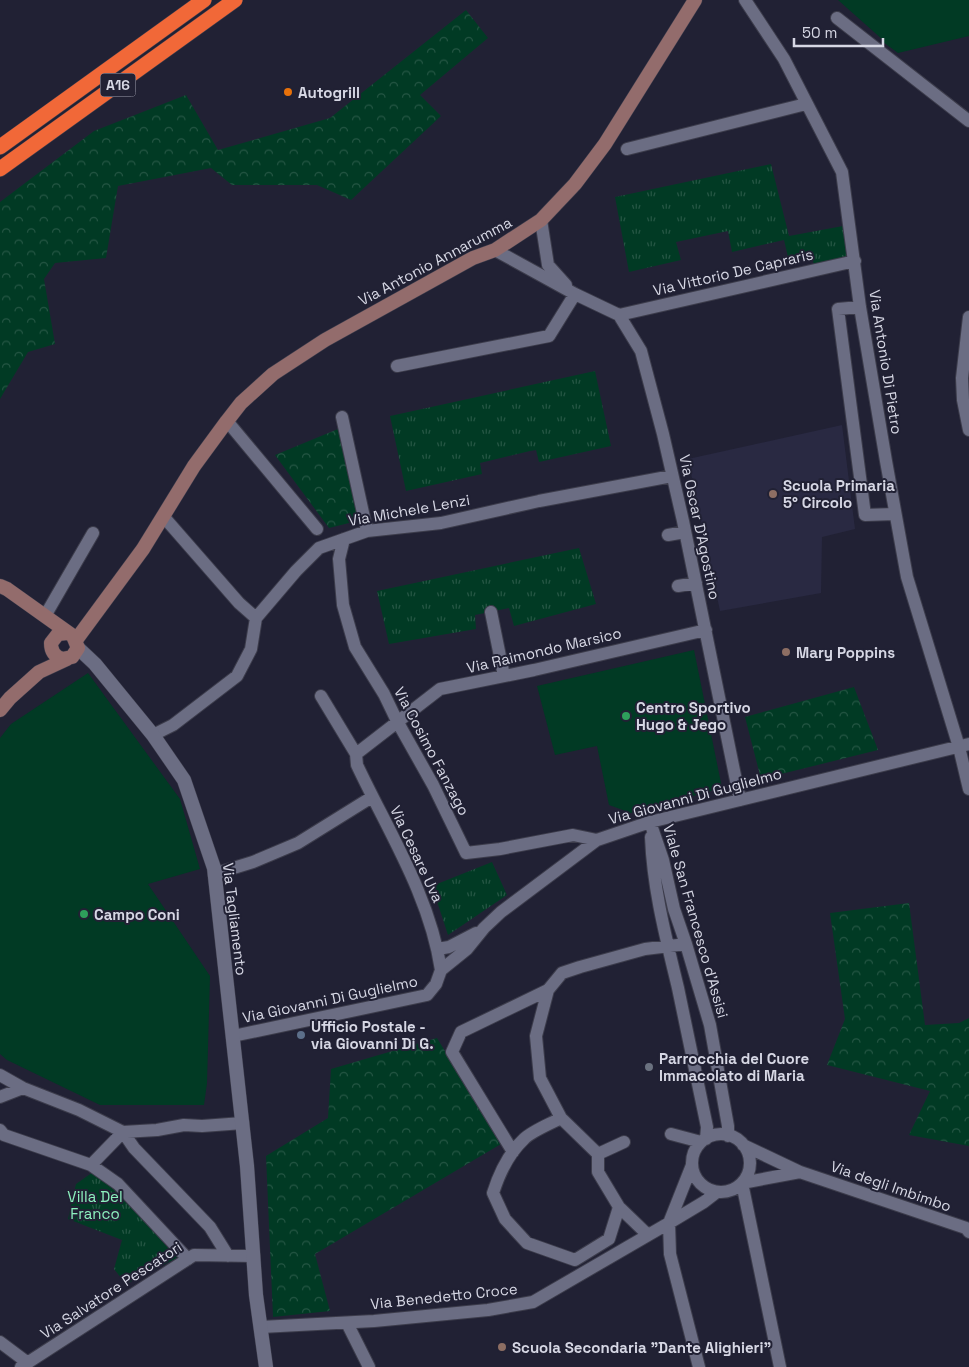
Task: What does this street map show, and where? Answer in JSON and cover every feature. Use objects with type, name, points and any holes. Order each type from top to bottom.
[{"type":"highway","name":"A16","points":[[0,147],[204,0]]},
{"type":"highway","name":"A16","points":[[0,169],[235,0]]},
{"type":"main road","name":"Via Antonio Annarumma","points":[[39,672],[67,646],[143,549],[194,466],[226,420],[241,403],[273,374],[325,340],[473,258],[495,250],[541,220],[575,184],[605,144],[695,0]]},
{"type":"main road","points":[[0,586],[46,616],[67,646],[10,698],[0,710]]},
{"type":"street","name":"Via Antonio Di Pietro","points":[[745,0],[784,59],[842,172],[860,307],[907,577],[964,746],[969,789]]},
{"type":"street","points":[[837,18],[969,121]]},
{"type":"street","points":[[628,150],[806,104]]},
{"type":"street","points":[[541,220],[548,265],[575,294]]},
{"type":"street","points":[[495,250],[575,294],[619,315]]},
{"type":"street","name":"Via Vittorio De Capraris","points":[[619,315],[855,261]]},
{"type":"street","points":[[397,366],[549,336],[575,294]]},
{"type":"street","points":[[860,307],[838,309],[865,515],[895,514]]},
{"type":"street","name":"Via Oscar D'Agostino","points":[[619,315],[641,351],[663,434],[686,532],[740,800]]},
{"type":"street","points":[[969,317],[967,349],[962,378],[963,400],[969,430]]},
{"type":"street","points":[[342,417],[367,532]]},
{"type":"street","points":[[226,420],[317,529]]},
{"type":"street","name":"Via Michele Lenzi","points":[[256,618],[319,548],[344,538],[367,532],[441,523],[539,501],[672,476]]},
{"type":"street","points":[[153,735],[172,725],[237,676],[251,649],[256,618],[240,603],[163,516]]},
{"type":"street","points":[[668,535],[686,532]]},
{"type":"street","points":[[46,616],[93,533]]},
{"type":"street","name":"Via Cosimo Fanzago","points":[[344,538],[339,559],[343,605],[355,647],[384,694],[433,785],[466,853],[500,849],[574,835],[597,840]]},
{"type":"street","points":[[678,586],[696,583]]},
{"type":"street","points":[[491,612],[504,676]]},
{"type":"street","name":"Via Raimondo Marsico","points":[[397,721],[440,689],[706,630]]},
{"type":"street","name":"Via Tagliamento","points":[[67,646],[95,664],[153,735],[186,784],[214,874],[243,1123],[256,1296],[266,1367]]},
{"type":"street","name":"Via Cesare Uva","points":[[321,696],[356,754],[357,765],[408,869],[438,949],[441,970]]},
{"type":"street","points":[[356,754],[397,721]]},
{"type":"street","name":"Via Giovanni Di Guglielmo","points":[[233,1036],[427,995],[436,984],[441,970],[467,949],[484,928],[513,903],[597,840],[650,822],[964,746]]},
{"type":"street","points":[[214,874],[253,862],[298,844],[372,797]]},
{"type":"street","name":"Viale San Francesco d'Assisi","points":[[650,822],[663,860],[674,909],[710,1025],[728,1126],[728,1136]]},
{"type":"street","name":"Viale San Francesco d'Assisi","points":[[650,822],[652,866],[667,947],[686,1023],[707,1127],[704,1140]]},
{"type":"street","points":[[438,949],[459,943],[472,937],[484,928]]},
{"type":"street","points":[[513,1152],[452,1052],[461,1032],[548,990],[562,973],[646,949],[686,944]]},
{"type":"street","points":[[548,990],[536,1036],[540,1078],[561,1118],[598,1154],[598,1172],[619,1208],[648,1235]]},
{"type":"street","points":[[686,1023],[710,1025]]},
{"type":"street","points":[[0,1075],[23,1088],[79,1110],[123,1132],[134,1148],[210,1228],[228,1256]]},
{"type":"street","points":[[0,1097],[23,1088]]},
{"type":"street","points":[[561,1118],[524,1138],[513,1152],[498,1179],[493,1193],[505,1219],[527,1243],[575,1260],[609,1239],[619,1208]]},
{"type":"street","points":[[91,1165],[123,1132],[157,1130],[184,1125],[202,1126],[243,1123]]},
{"type":"street","points":[[0,1130],[4,1135],[91,1165],[118,1184],[188,1259]]},
{"type":"street","points":[[672,1134],[704,1140]]},
{"type":"street","points":[[692,1165],[694,1174],[700,1183],[707,1189],[717,1192],[735,1188],[742,1182],[749,1168],[747,1152],[736,1139],[720,1134],[704,1140],[693,1156],[692,1165],[669,1223],[670,1254],[699,1367]]},
{"type":"street","points":[[598,1154],[624,1142]]},
{"type":"street","name":"Via degli Imbimbo","points":[[743,1145],[800,1172],[966,1228],[969,1232]]},
{"type":"street","name":"Via degli Imbimbo","points":[[742,1182],[800,1172]]},
{"type":"street","points":[[742,1182],[780,1367]]},
{"type":"street","name":"Via Benedetto Croce","points":[[261,1327],[347,1323],[488,1310],[533,1302],[669,1223],[717,1192]]},
{"type":"street","name":"Via Salvatore Pescatori","points":[[24,1365],[194,1256],[254,1256]]},
{"type":"street","points":[[347,1323],[369,1367]]},
{"type":"street","points":[[0,1342],[24,1365]]},
{"type":"shaded area","name":"Scuola Primaria 5° Circolo","points":[[842,425],[855,529],[822,537],[821,593],[720,611],[688,459]]},
{"type":"green space","points":[[838,0],[969,0],[969,36],[898,53],[883,42]]},
{"type":"green space","points":[[466,10],[488,38],[420,95],[441,116],[351,200],[317,185],[232,185],[211,168],[118,186],[106,258],[55,263],[44,279],[55,344],[28,352],[0,399],[0,202],[94,131],[186,95],[218,150],[330,118]]},
{"type":"green space","points":[[771,164],[789,236],[843,226],[847,258],[814,265],[812,257],[789,261],[784,240],[732,252],[728,231],[676,242],[681,260],[629,272],[615,197]]},
{"type":"green space","points":[[595,371],[611,446],[539,462],[536,450],[530,451],[480,463],[482,474],[406,491],[390,416]]},
{"type":"green space","points":[[338,429],[361,520],[329,528],[275,455]]},
{"type":"green space","points":[[579,548],[596,604],[514,626],[509,608],[475,615],[476,629],[389,644],[377,591]]},
{"type":"green space","name":"Centro Sportivo Hugo & Jego","points":[[694,650],[722,788],[631,813],[609,805],[597,746],[555,755],[537,686]]},
{"type":"green space","name":"Campo Coni","points":[[88,673],[180,799],[200,869],[148,884],[210,976],[207,1083],[204,1105],[100,1105],[7,1060],[0,1054],[0,738],[11,724]]},
{"type":"green space","points":[[854,687],[878,750],[761,779],[745,717]]},
{"type":"green space","points":[[492,862],[507,895],[448,935],[432,886]]},
{"type":"green space","points":[[909,903],[925,1025],[959,1023],[969,1018],[969,1146],[909,1135],[930,1091],[827,1065],[845,1019],[830,913]]},
{"type":"green space","points":[[437,1038],[501,1144],[315,1254],[330,1311],[273,1317],[266,1156],[328,1118],[331,1069]]},
{"type":"green space","name":"Villa Del Franco","points":[[93,1172],[127,1201],[177,1258],[126,1284],[114,1269],[122,1240],[68,1219],[76,1184]]},
{"type":"place","name":"Autogrill","points":[[288,92]]},
{"type":"place","name":"Scuola Primaria 5° Circolo","points":[[773,494]]},
{"type":"place","name":"Mary Poppins","points":[[786,652]]},
{"type":"place","name":"Centro Sportivo Hugo & Jego","points":[[626,716]]},
{"type":"place","name":"Campo Coni","points":[[84,914]]},
{"type":"place","name":"Ufficio Postale - via Giovanni Di G.","points":[[301,1035]]},
{"type":"place","name":"Parrocchia del Cuore Immacolato di Maria","points":[[649,1067]]},
{"type":"place","name":"Scuola Secondaria \"Dante Alighieri\"","points":[[502,1347]]}]
